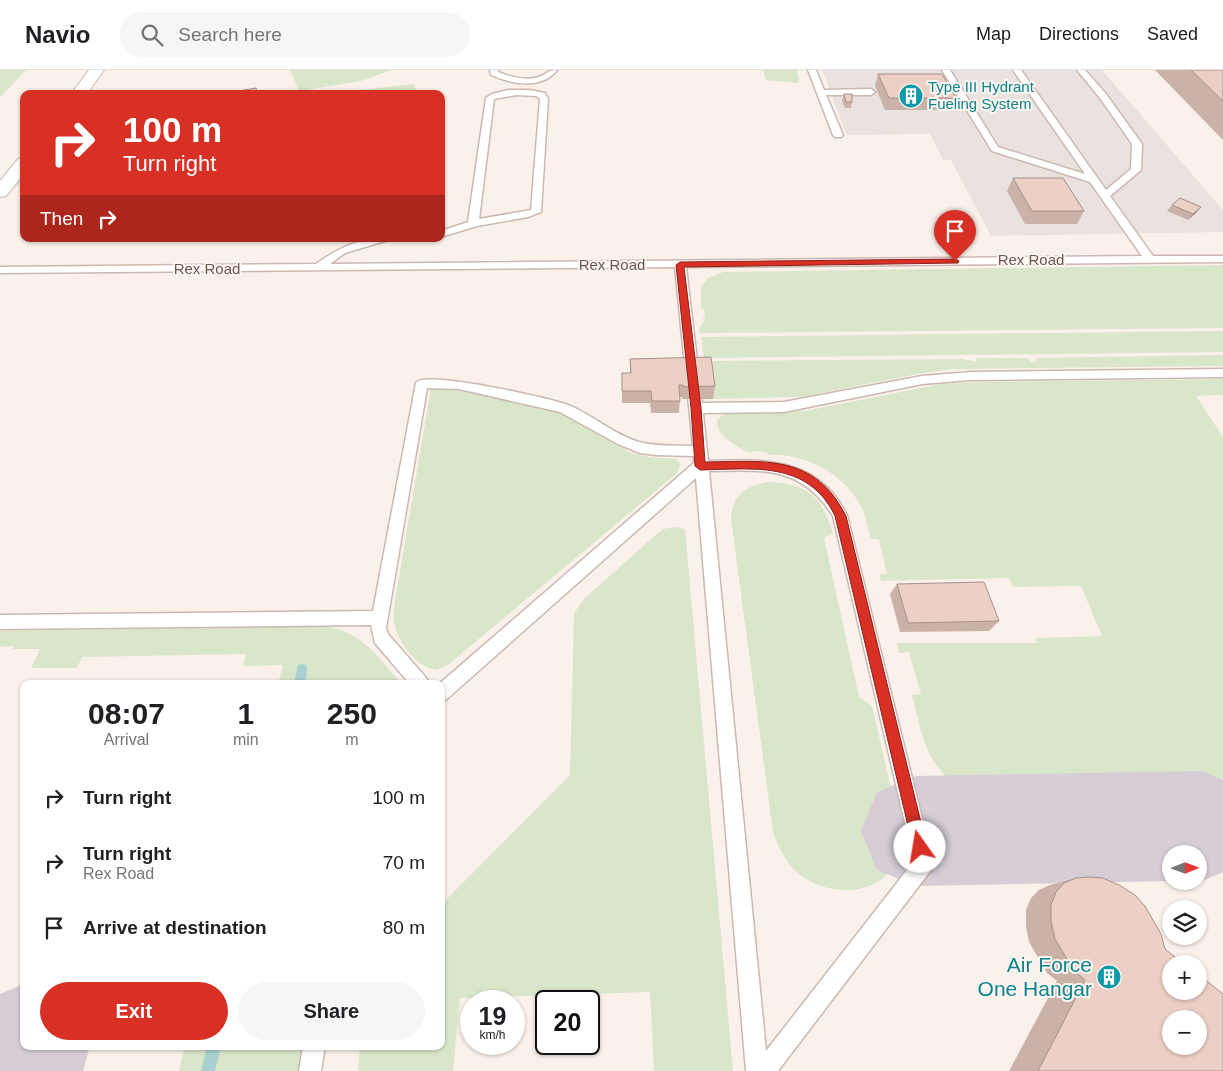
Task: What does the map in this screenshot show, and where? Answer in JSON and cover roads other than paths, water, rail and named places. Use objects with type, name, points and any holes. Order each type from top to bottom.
[{"type":"street","points":[[82,90],[97,70]]},
{"type":"street","points":[[0,192],[20,168]]},
{"type":"lane","points":[[494,70],[494,73],[502,79],[519,80],[542,80],[550,76],[553,70]]},
{"type":"lane","points":[[812,70],[838,135]]},
{"type":"lane","points":[[946,70],[996,149],[1095,180]]},
{"type":"lane","points":[[1017,70],[1149,260]]},
{"type":"lane","points":[[1081,70],[1103,96],[1137,144],[1136,170],[1105,195]]},
{"type":"lane","points":[[822,93],[871,92]]},
{"type":"lane","points":[[445,234],[473,224],[536,212],[544,99],[542,95],[535,93],[497,94],[490,98],[473,224]]},
{"type":"lane","points":[[317,268],[341,250],[370,242]]},
{"type":"lane","name":"Rex Road","points":[[0,270],[1223,259]]},
{"type":"lane","points":[[680,265],[696,408],[699,459],[757,1071]]},
{"type":"lane","points":[[696,408],[784,407],[922,380],[971,376],[1223,374]]},
{"type":"lane","points":[[418,680],[381,638],[378,628],[422,383],[459,385],[564,408],[632,445],[650,450],[699,459],[784,468],[803,475],[817,484],[832,500],[840,516],[924,863],[764,1071]]},
{"type":"lane","points":[[445,689],[699,459]]},
{"type":"lane","points":[[0,622],[379,618]]},
{"type":"lane","points":[[310,1071],[313,1050]]},
{"type":"waterway","points":[[300,680],[302,669]]},
{"type":"waterway","points":[[208,1071],[213,1050]]},
{"type":"place","name":"Type III Hydrant Fueling System","points":[[911,96]]},
{"type":"place","name":"Air Force One Hangar","points":[[1109,977]]}]
